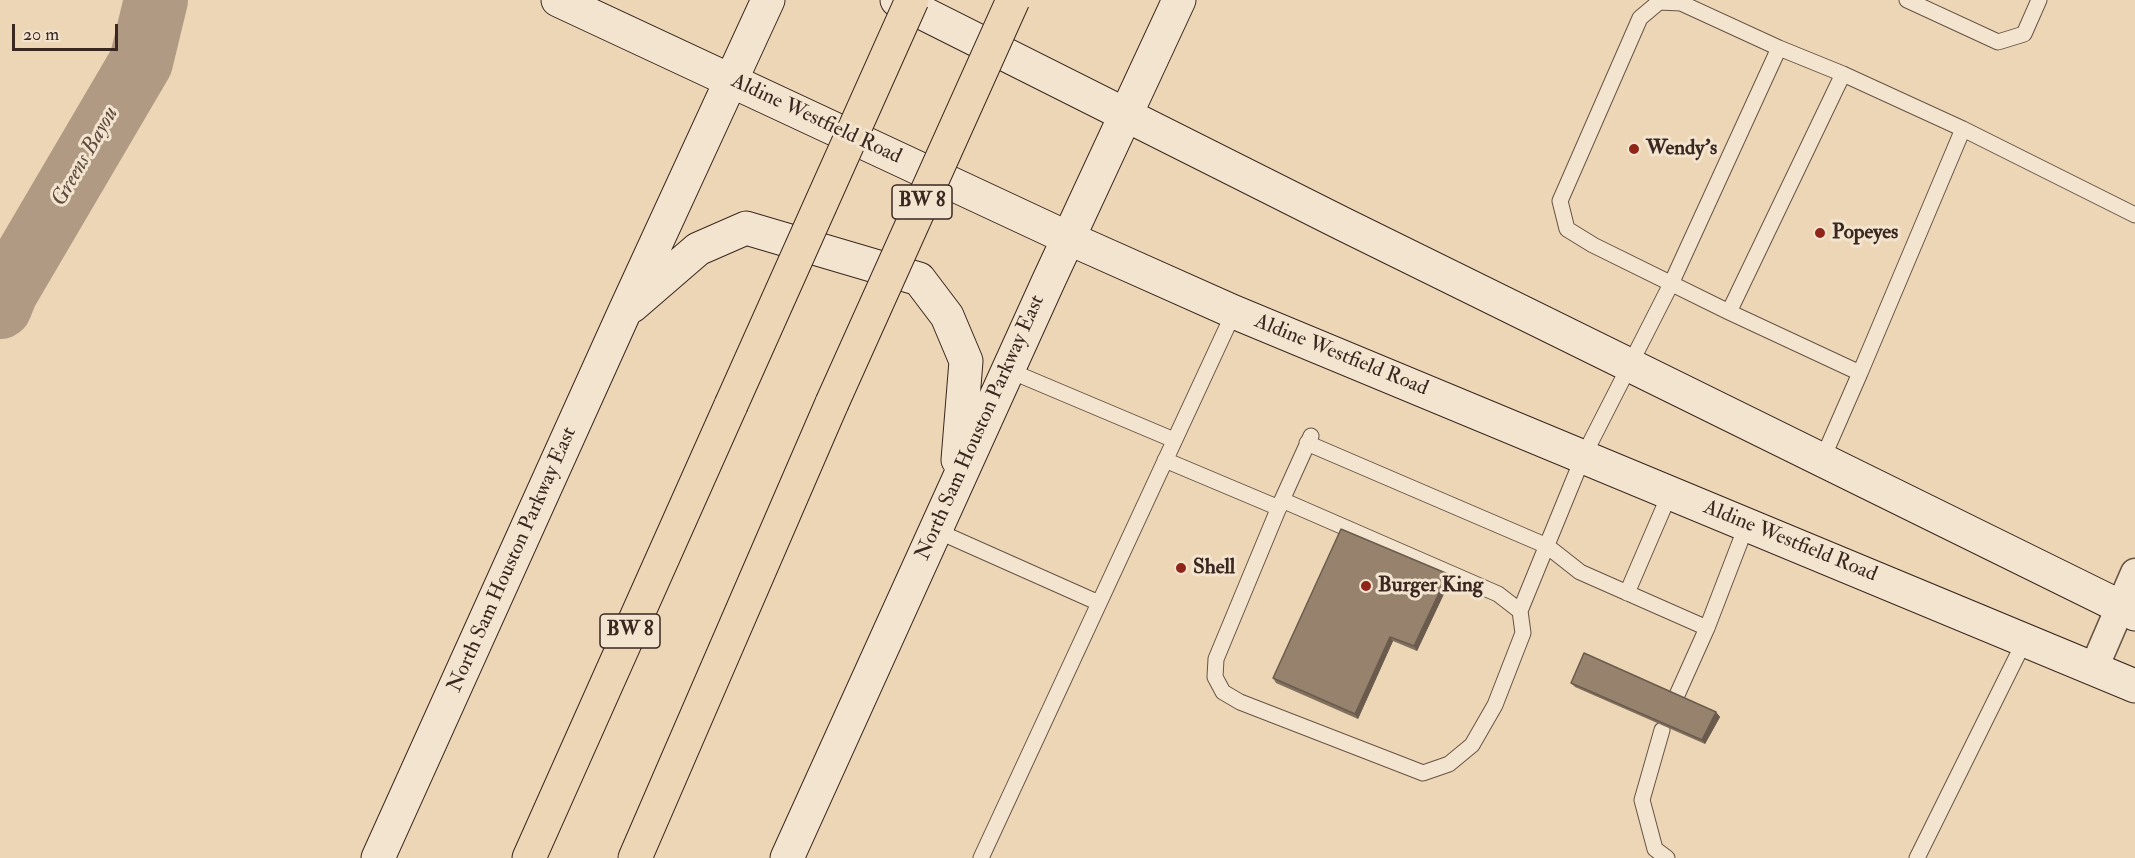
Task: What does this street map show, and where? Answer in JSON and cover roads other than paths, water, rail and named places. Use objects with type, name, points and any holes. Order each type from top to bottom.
[{"type":"highway","name":"BW 8","points":[[529,858],[912,0]]},
{"type":"highway","name":"BW 8","points":[[635,858],[832,403],[1013,0]]},
{"type":"main road","name":"Aldine Westfield Road","points":[[558,0],[1068,238],[1234,312],[2135,686]]},
{"type":"main road","name":"North Sam Houston Parkway East","points":[[378,858],[768,0]]},
{"type":"main road","points":[[897,0],[1306,206],[2128,611]]},
{"type":"main road","name":"North Sam Houston Parkway East","points":[[787,858],[1125,113],[1179,0]]},
{"type":"main road","points":[[624,314],[698,249],[746,228],[919,279],[947,316],[966,362],[956,483]]},
{"type":"street","points":[[2093,670],[2128,611],[2135,573]]},
{"type":"lane","points":[[1907,0],[1998,42],[2024,34],[2039,0]]},
{"type":"lane","points":[[1860,373],[1671,284],[1593,245],[1567,229],[1560,201],[1640,18],[1659,2],[1681,3],[1779,48],[1843,74],[1963,129],[2135,215]]},
{"type":"lane","points":[[1707,628],[1580,572],[1547,546],[1309,439],[1216,659],[1215,677],[1223,693],[1240,702],[1424,773],[1449,764],[1472,745],[1495,705],[1524,633],[1520,611],[1547,546],[1583,457],[1671,284],[1779,48]]},
{"type":"lane","points":[[1729,312],[1843,74]]},
{"type":"lane","points":[[1822,460],[1963,129]]},
{"type":"lane","points":[[981,858],[1234,312]]},
{"type":"lane","points":[[1008,370],[1174,440]]},
{"type":"lane","points":[[1165,460],[1280,504],[1498,594],[1520,611]]},
{"type":"lane","points":[[1627,593],[1670,493]]},
{"type":"lane","points":[[1677,695],[1707,628],[1747,524]]},
{"type":"lane","points":[[935,530],[1099,603]]},
{"type":"lane","points":[[1917,858],[2025,640]]},
{"type":"lane","points":[[1662,730],[1642,800],[1655,849],[1667,858]]},
{"type":"waterway","name":"Greens Bayou","points":[[0,307],[6,292],[141,62],[156,0]]},
{"type":"place","name":"Wendy's","points":[[1634,149]]},
{"type":"place","name":"Popeyes","points":[[1820,233]]},
{"type":"place","name":"Shell","points":[[1181,568]]},
{"type":"place","name":"Burger King","points":[[1366,586]]}]
